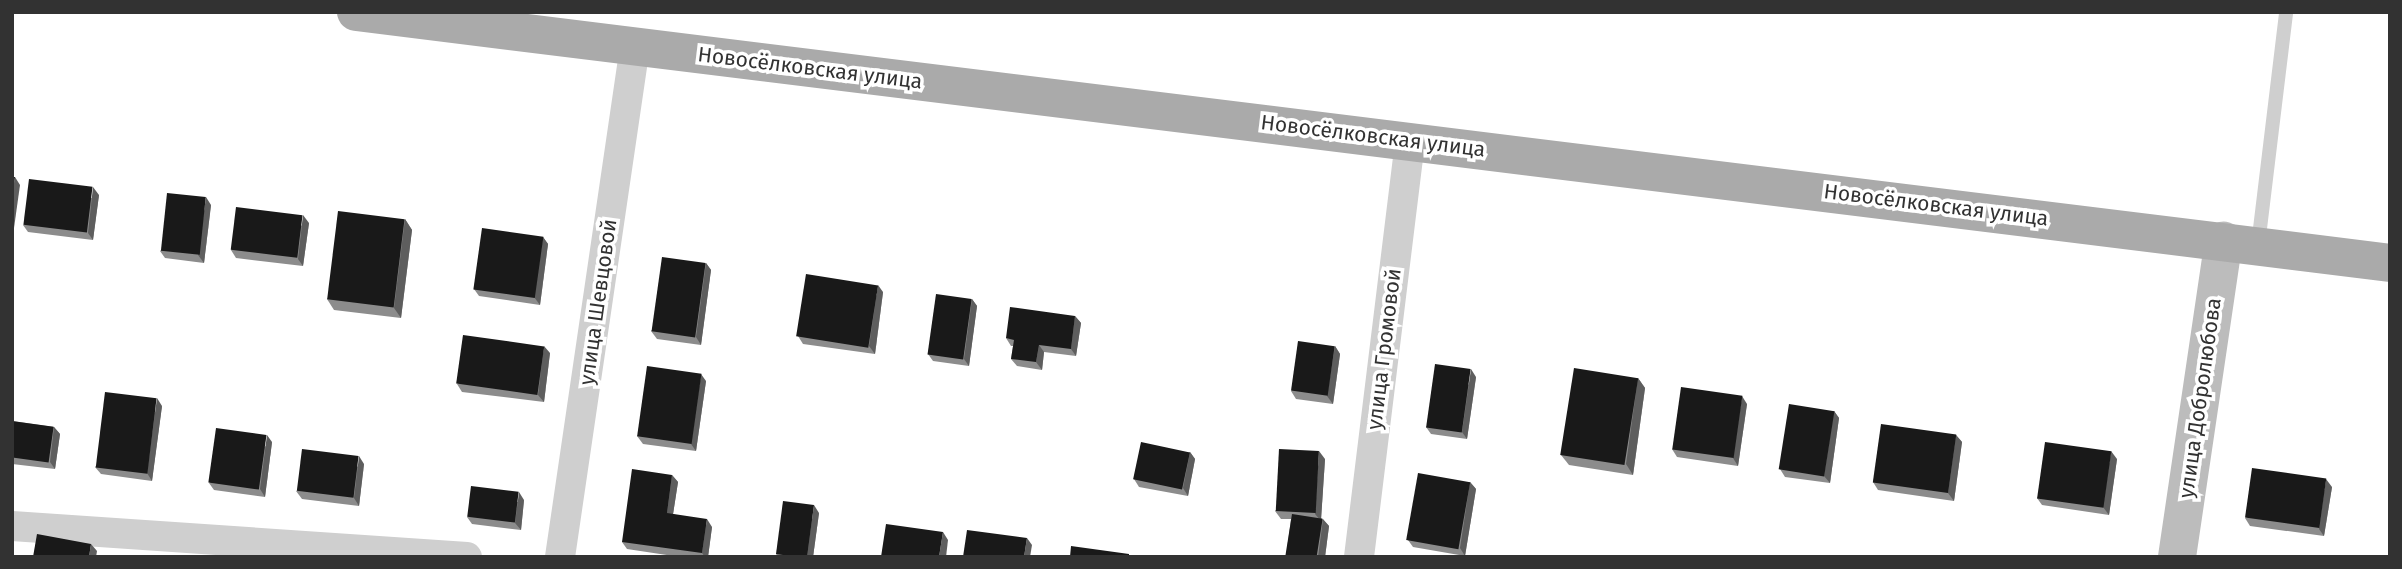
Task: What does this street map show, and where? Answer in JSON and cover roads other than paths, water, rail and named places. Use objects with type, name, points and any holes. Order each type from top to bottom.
[{"type":"main road","name":"Новосёлковская улица","points":[[356,12],[2241,242],[2390,263]]},
{"type":"street","name":"улица Шевцовой","points":[[560,557],[635,46]]},
{"type":"street","name":"улица Громовой","points":[[1359,557],[1410,141]]},
{"type":"street","name":"улица Добролюбова","points":[[2177,557],[2241,242]]},
{"type":"street","points":[[12,526],[467,557]]},
{"type":"lane","points":[[2241,242],[2286,12]]}]
